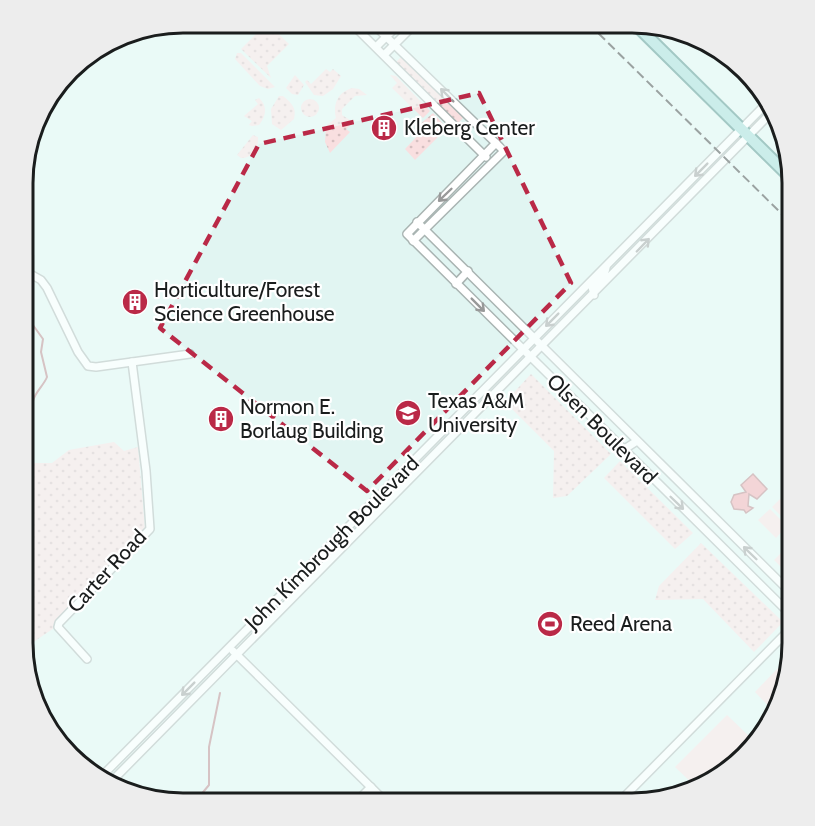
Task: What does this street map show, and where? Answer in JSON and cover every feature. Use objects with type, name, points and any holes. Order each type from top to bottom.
[{"type":"main road","points":[[645,34],[781,168]]},
{"type":"street","points":[[361,33],[492,163]]},
{"type":"street","points":[[382,33],[395,44],[472,120],[496,143],[504,151],[413,242],[407,234],[417,222],[496,143]]},
{"type":"street","points":[[376,47],[390,33]]},
{"type":"street","points":[[384,55],[406,33]]},
{"type":"street","points":[[746,133],[763,109]]},
{"type":"street","points":[[746,133],[767,117]]},
{"type":"street","points":[[460,131],[472,120]]},
{"type":"street","name":"John Kimbrough Boulevard","points":[[106,772],[622,250],[746,133]]},
{"type":"street","name":"John Kimbrough Boulevard","points":[[116,777],[594,295],[746,133]]},
{"type":"street","name":"Olsen Boulevard","points":[[417,222],[782,584]]},
{"type":"street","name":"Olsen Boulevard","points":[[413,242],[782,606]]},
{"type":"street","points":[[622,250],[630,258]]},
{"type":"street","points":[[594,295],[592,287],[604,275],[607,265]]},
{"type":"street","points":[[456,284],[468,271]]},
{"type":"street","points":[[33,276],[41,280],[47,288],[78,352],[88,366],[190,354]]},
{"type":"street","name":"Carter Road","points":[[87,658],[63,634],[58,627],[59,623],[150,529],[146,471],[132,362]]},
{"type":"street","points":[[623,450],[637,441]]},
{"type":"street","points":[[402,472],[411,480]]},
{"type":"street","points":[[628,793],[782,637]]},
{"type":"street","points":[[229,647],[377,793]]},
{"type":"street","points":[[133,744],[141,751]]},
{"type":"street","points":[[365,793],[371,787]]},
{"type":"highlighted area","points":[[479,93],[571,283],[367,491],[160,328],[259,144]]},
{"type":"shaded area","points":[[257,33],[277,33],[289,44],[267,66],[271,78],[241,49]]},
{"type":"shaded area","name":"Texas A&M University","points":[[163,34],[652,34],[690,44],[707,53],[731,70],[745,84],[771,125],[782,173],[782,653],[771,701],[757,726],[731,756],[690,782],[642,793],[173,793],[125,782],[100,768],[70,742],[44,701],[33,653],[34,163],[44,125],[53,108],[70,84],[84,70],[125,44]]},
{"type":"shaded area","points":[[237,53],[241,53],[275,87],[268,89],[260,86],[235,59]]},
{"type":"shaded area","points":[[401,57],[460,114],[463,118],[459,122],[455,122],[402,69],[396,62]]},
{"type":"shaded area","points":[[326,69],[330,72],[333,69],[341,76],[333,89],[323,96],[314,95],[305,82],[307,80],[311,84]]},
{"type":"shaded area","points":[[295,75],[304,85],[298,95],[292,94],[286,88]]},
{"type":"shaded area","points":[[390,75],[396,76],[430,111],[423,118],[392,88],[397,83]]},
{"type":"shaded area","points":[[352,88],[359,89],[367,95],[355,96],[342,109],[342,115],[353,122],[346,129],[350,132],[330,153],[325,142],[326,126],[336,118],[337,100]]},
{"type":"shaded area","points":[[279,96],[289,101],[295,111],[294,119],[281,130],[272,124],[271,109]]},
{"type":"shaded area","points":[[259,98],[265,108],[263,119],[259,125],[252,126],[249,125],[252,121],[244,116],[258,104],[255,100]]},
{"type":"shaded area","points":[[310,99],[316,102],[319,108],[316,114],[310,117],[304,114],[301,108],[304,102]]},
{"type":"shaded area","points":[[433,113],[447,128],[415,160],[405,149],[423,130],[418,126]]},
{"type":"shaded area","points":[[253,135],[258,137],[256,148],[245,158],[241,158],[237,155]]},
{"type":"shaded area","points":[[531,374],[611,454],[567,496],[553,498],[554,451],[505,402]]},
{"type":"shaded area","points":[[114,442],[124,451],[138,447],[145,529],[59,617],[57,626],[33,642],[33,463],[52,463],[69,450]]},
{"type":"shaded area","points":[[620,461],[693,533],[675,549],[604,478]]},
{"type":"shaded area","points":[[753,474],[767,489],[757,499],[749,494],[748,506],[753,508],[746,513],[744,510],[734,509],[731,502],[734,495],[746,492],[741,485]]},
{"type":"shaded area","points":[[782,497],[782,517],[772,507]]},
{"type":"shaded area","points":[[770,509],[782,521],[782,531],[776,538],[758,520]]},
{"type":"shaded area","points":[[701,543],[782,623],[754,652],[703,599],[655,600],[659,586]]},
{"type":"shaded area","points":[[782,552],[782,568],[774,560]]},
{"type":"shaded area","points":[[780,668],[768,706],[755,692]]},
{"type":"shaded area","points":[[727,715],[749,736],[731,756],[691,782],[675,767]]},
{"type":"waterway","points":[[33,325],[43,339],[41,352],[47,377],[33,401]]},
{"type":"waterway","points":[[202,793],[209,785],[209,747],[220,693]]},
{"type":"railway","points":[[598,33],[782,214]]},
{"type":"place","name":"Kleberg Center","points":[[384,128]]},
{"type":"place","name":"Horticulture/Forest Science Greenhouse","points":[[135,302]]},
{"type":"place","name":"Texas A&M University","points":[[408,413]]},
{"type":"place","name":"Normon E. Borlaug Building","points":[[221,419]]},
{"type":"place","name":"Reed Arena","points":[[550,624]]}]
